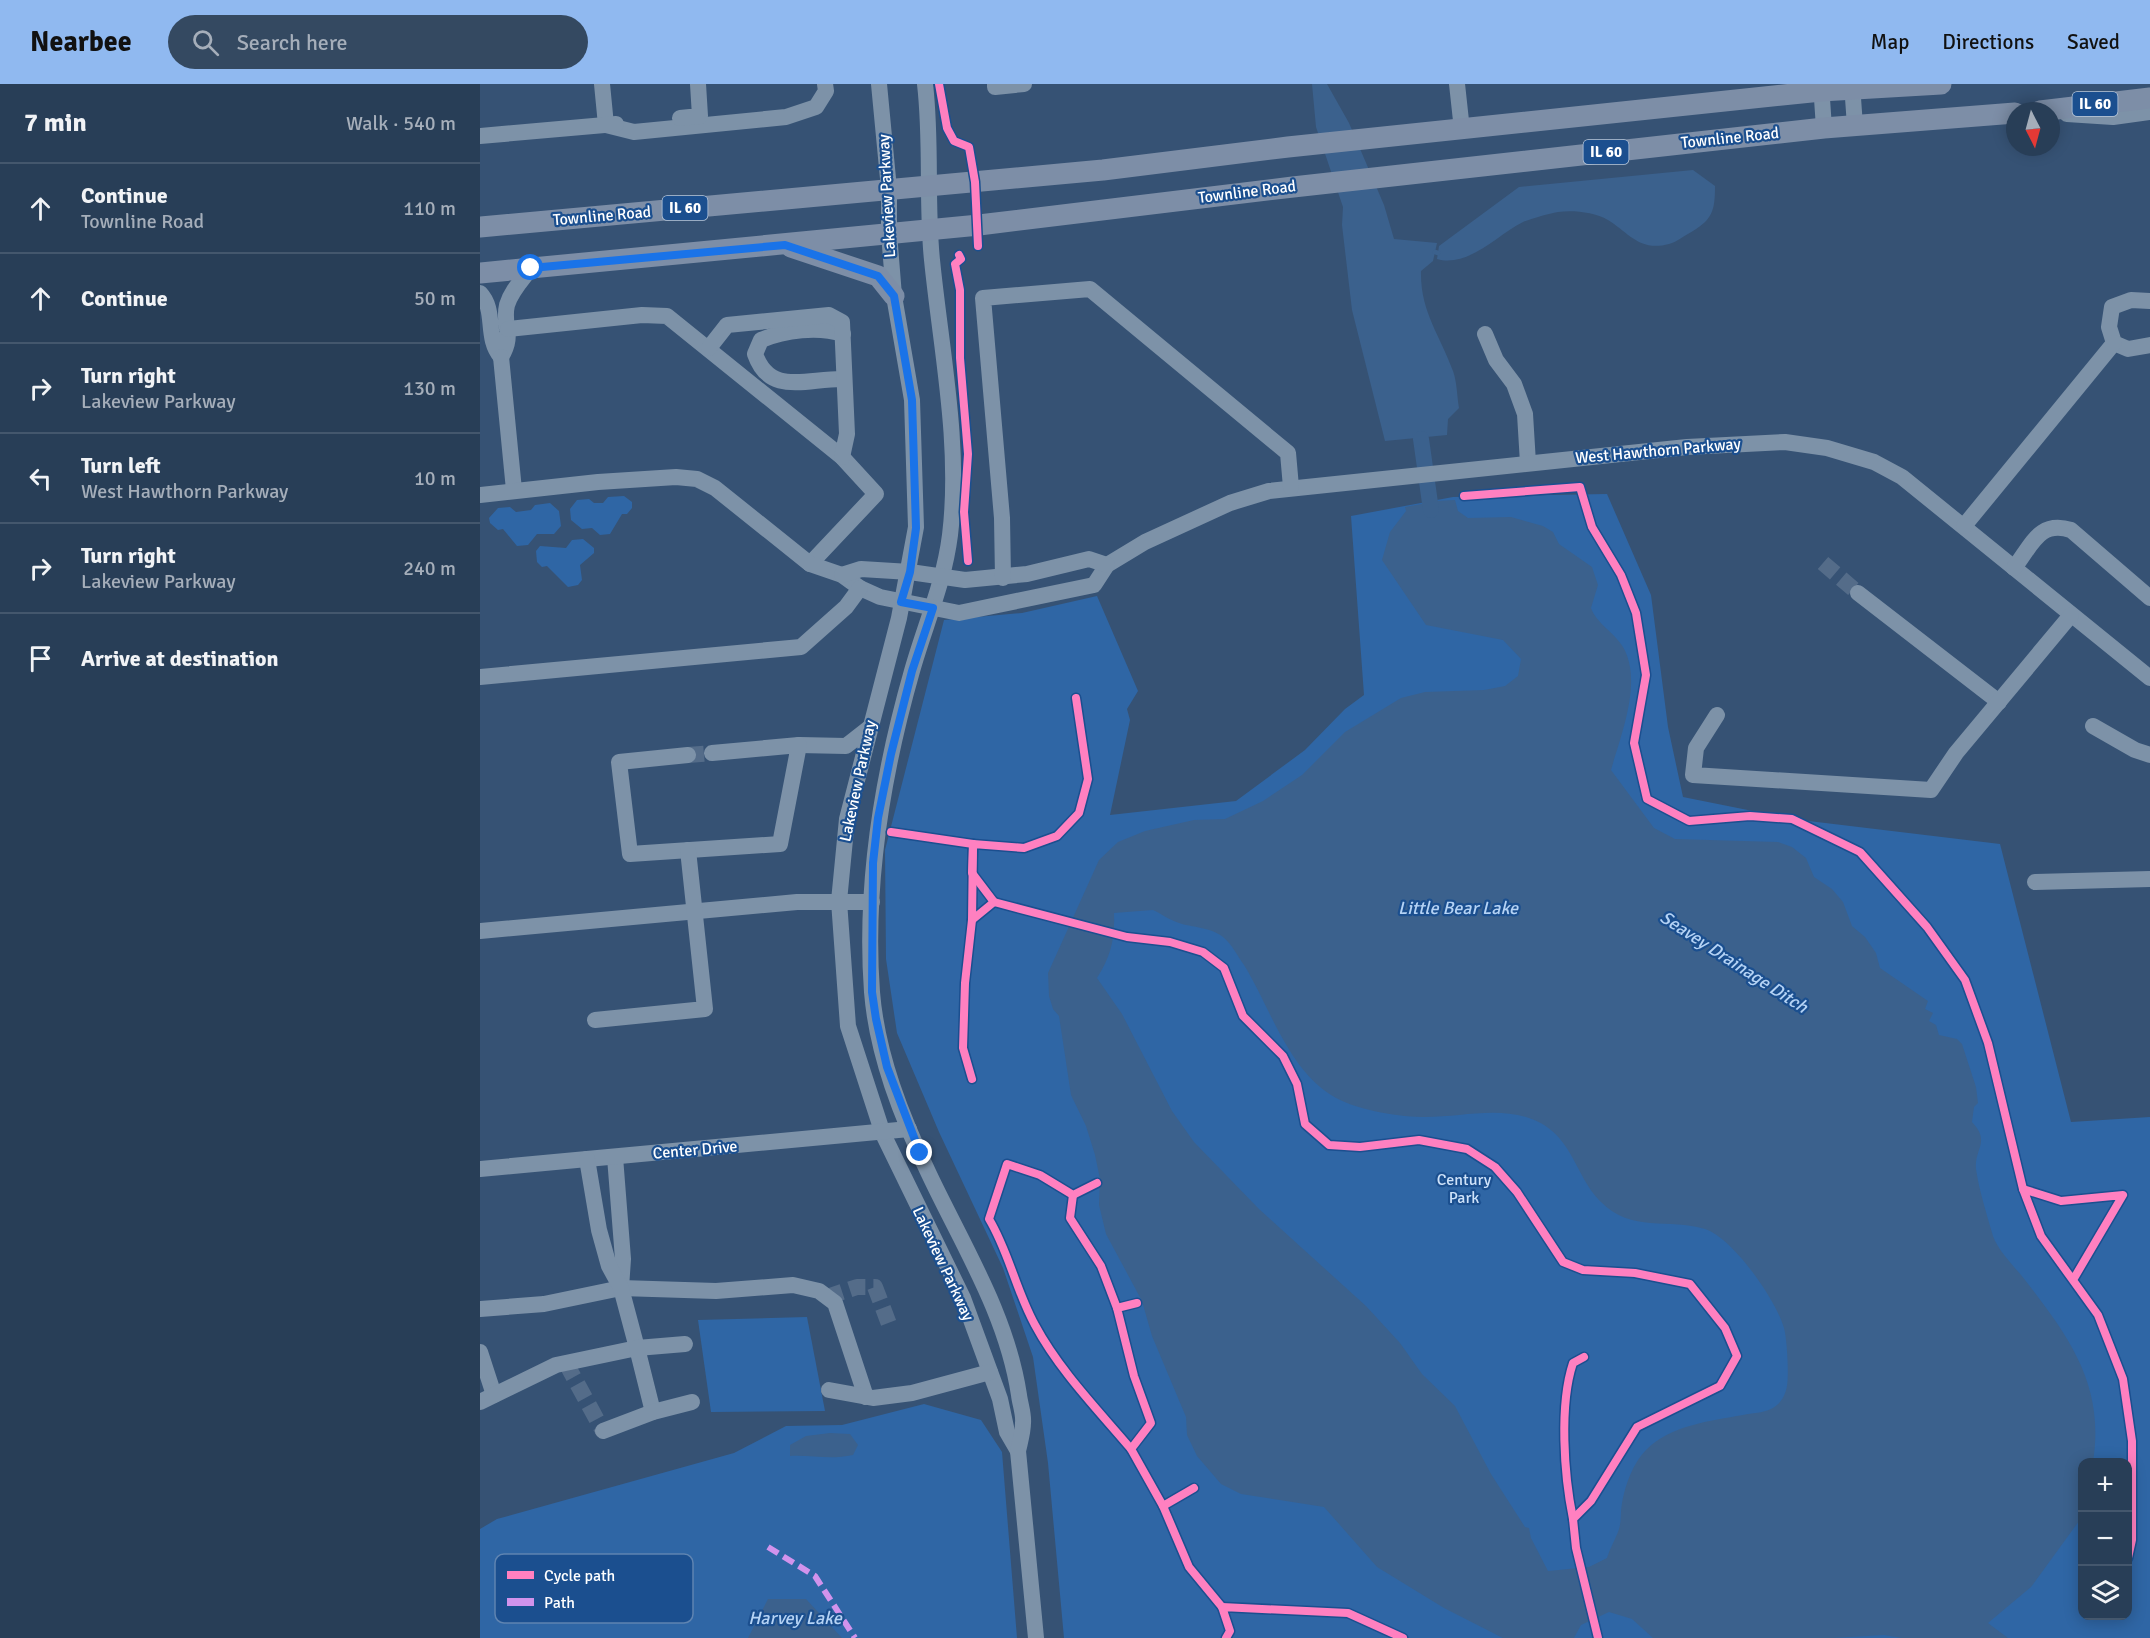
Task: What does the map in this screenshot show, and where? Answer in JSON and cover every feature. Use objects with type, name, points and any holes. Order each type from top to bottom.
[{"type":"main road","name":"Townline Road","points":[[480,227],[1148,166],[1288,147],[1462,130],[1821,88],[1941,84]]},
{"type":"main road","name":"IL 60","points":[[2060,109],[2150,98]]},
{"type":"main road","name":"Townline Road","points":[[480,273],[785,245],[1824,128],[2006,114]]},
{"type":"main road","points":[[785,245],[878,276],[894,296]]},
{"type":"street","points":[[602,84],[606,125]]},
{"type":"street","points":[[480,136],[700,117],[698,84]]},
{"type":"street","points":[[606,125],[634,132],[786,117],[816,107],[826,91],[825,84]]},
{"type":"street","name":"Lakeview Parkway","points":[[879,84],[889,189],[889,233],[894,296],[912,400],[916,528],[910,572],[847,819],[839,901],[848,1026],[883,1134],[963,1298],[990,1372],[1007,1432],[1018,1451]]},
{"type":"street","name":"Lakeview Parkway","points":[[925,84],[930,135],[930,229],[951,467],[950,532],[943,578],[912,671],[882,796],[873,863],[872,992],[887,1067],[909,1129],[987,1288],[1014,1363],[1023,1423],[1018,1451],[1036,1638]]},
{"type":"street","points":[[995,84],[995,87],[1024,84]]},
{"type":"street","points":[[1457,84],[1462,130]]},
{"type":"street","points":[[1853,87],[1855,126]]},
{"type":"street","points":[[1821,88],[1824,128]]},
{"type":"street","points":[[2060,114],[2113,117],[2150,112]]},
{"type":"street","points":[[501,357],[509,344],[507,307],[514,290],[531,268]]},
{"type":"street","points":[[1003,578],[1002,518],[983,298],[1090,289],[1288,453],[1290,487]]},
{"type":"street","points":[[480,293],[487,301],[493,347],[501,357],[514,490]]},
{"type":"street","points":[[2150,302],[2131,300],[2112,307],[2109,327],[2114,343],[2128,349],[2150,345]]},
{"type":"street","points":[[508,329],[642,315],[667,316],[709,348],[842,457],[876,494],[810,564]]},
{"type":"street","points":[[709,348],[727,325],[829,315],[842,322],[847,434],[842,457]]},
{"type":"street","points":[[843,334],[826,329],[775,334],[761,340],[755,354],[761,370],[780,382],[844,378]]},
{"type":"street","points":[[1485,334],[1496,360],[1514,384],[1525,414],[1528,463]]},
{"type":"street","points":[[1964,526],[2114,343]]},
{"type":"street","name":"West Hawthorn Parkway","points":[[842,575],[860,588],[901,602],[959,613],[1062,594],[1094,585],[1107,565],[1175,527],[1230,503],[1290,487],[1687,447],[1795,443],[1827,448],[1874,462],[1902,477],[2150,678]]},
{"type":"street","points":[[480,495],[514,490],[676,477],[697,479],[715,488],[810,564],[842,575],[861,569],[910,572],[943,578],[1003,578],[1089,559],[1107,565]]},
{"type":"street","points":[[2014,568],[2041,531],[2058,526],[2071,530],[2150,598]]},
{"type":"street","points":[[480,676],[801,647],[846,607],[860,588]]},
{"type":"street","points":[[1858,593],[1999,702]]},
{"type":"street","points":[[1717,715],[1696,748],[1693,775],[1931,790],[1956,753],[2071,615]]},
{"type":"street","points":[[2093,726],[2135,750],[2150,755]]},
{"type":"street","points":[[712,753],[799,745],[846,746],[869,728]]},
{"type":"street","points":[[688,755],[619,762],[630,854],[780,844],[799,745]]},
{"type":"street","points":[[595,1020],[705,1009],[688,850]]},
{"type":"street","points":[[2035,882],[2150,880],[2150,893]]},
{"type":"street","points":[[480,931],[797,902],[872,902]]},
{"type":"street","name":"Center Drive","points":[[480,1169],[883,1134],[909,1129]]},
{"type":"street","points":[[615,1157],[623,1259],[621,1288]]},
{"type":"street","points":[[587,1159],[599,1230],[609,1266],[621,1288],[653,1412]]},
{"type":"street","points":[[480,1309],[544,1304],[621,1288],[716,1291],[793,1285],[819,1291],[835,1303],[866,1397]]},
{"type":"street","points":[[480,1352],[487,1398],[556,1365],[637,1348],[685,1344]]},
{"type":"street","points":[[829,1390],[866,1397],[912,1393],[990,1372]]},
{"type":"street","points":[[603,1431],[653,1412],[692,1402]]},
{"type":"green space","name":"Century Park","points":[[1607,494],[1651,595],[1668,727],[1683,797],[1792,819],[2000,844],[2071,1122],[2150,1117],[2150,1638],[1064,1638],[1048,1463],[1033,1357],[1003,1268],[939,1132],[897,1033],[886,959],[885,850],[944,620],[1022,613],[1097,596],[1138,691],[1127,709],[1130,720],[1110,815],[1236,801],[1305,750],[1345,709],[1364,695],[1351,516],[1453,497]]},
{"type":"green space","points":[[624,496],[632,502],[632,508],[627,514],[622,514],[610,534],[600,535],[592,528],[582,529],[571,520],[570,509],[577,500],[589,499],[594,503],[603,503],[608,497]]},
{"type":"green space","points":[[550,503],[559,511],[561,526],[554,534],[537,534],[528,545],[517,546],[503,529],[498,530],[490,523],[489,518],[498,508],[510,507],[516,512],[531,510],[535,505]]},
{"type":"green space","points":[[583,539],[594,548],[594,553],[580,565],[582,580],[578,585],[568,587],[547,566],[542,567],[537,562],[536,551],[540,546],[566,548],[572,540]]},
{"type":"green space","points":[[807,1317],[825,1411],[711,1412],[698,1320]]},
{"type":"green space","points":[[924,1404],[981,1420],[1002,1452],[1017,1638],[480,1638],[480,1529],[497,1519],[734,1453],[786,1426],[842,1425]]},
{"type":"water","points":[[1312,84],[1327,84],[1349,123],[1384,205],[1394,239],[1437,243],[1433,261],[1421,271],[1427,311],[1455,380],[1459,408],[1448,419],[1447,435],[1385,441],[1352,310],[1342,225],[1343,207],[1316,127]]},
{"type":"water","points":[[1693,170],[1715,186],[1712,213],[1693,231],[1672,243],[1659,246],[1642,243],[1602,217],[1583,212],[1564,211],[1523,222],[1471,255],[1449,261],[1437,259],[1439,246],[1519,187]]},
{"type":"water","name":"Little Bear Lake","points":[[1455,500],[1458,511],[1468,518],[1511,517],[1543,526],[1553,532],[1559,544],[1592,567],[1598,585],[1591,608],[1597,619],[1623,647],[1629,661],[1631,676],[1628,708],[1611,770],[1654,828],[1675,839],[1778,842],[1792,847],[1806,858],[1814,877],[1832,889],[1843,902],[1852,926],[1865,937],[1876,953],[1880,968],[1928,1001],[1925,1009],[1933,1013],[1929,1021],[1936,1025],[1939,1035],[1957,1039],[1962,1044],[1976,1087],[1978,1103],[1974,1107],[1972,1122],[1978,1129],[1981,1140],[1976,1169],[1995,1242],[2041,1301],[2069,1343],[2089,1386],[2094,1410],[2093,1458],[2078,1458],[2078,1522],[2031,1587],[1988,1623],[2008,1638],[1902,1638],[1884,1635],[1833,1638],[1653,1638],[1632,1619],[1609,1612],[1581,1625],[1574,1638],[1503,1638],[1444,1608],[1377,1567],[1324,1507],[1241,1494],[1221,1484],[1197,1456],[1187,1435],[1186,1417],[1152,1336],[1142,1301],[1106,1234],[1099,1205],[1100,1179],[1095,1155],[1086,1126],[1071,1095],[1059,1016],[1053,1009],[1049,996],[1048,973],[1099,860],[1118,842],[1145,831],[1194,820],[1225,819],[1263,801],[1302,775],[1345,732],[1401,698],[1425,692],[1484,690],[1505,686],[1518,676],[1521,659],[1503,640],[1426,625],[1382,560],[1390,532],[1406,511],[1405,507],[1427,503],[1428,510],[1434,510],[1434,501]],"holes":[[[1153,910],[1168,918],[1212,931],[1226,940],[1244,965],[1291,1053],[1302,1069],[1331,1095],[1351,1105],[1399,1115],[1434,1117],[1500,1113],[1526,1117],[1554,1132],[1571,1154],[1592,1191],[1613,1212],[1638,1221],[1705,1229],[1728,1244],[1763,1287],[1784,1328],[1788,1381],[1780,1402],[1765,1411],[1692,1425],[1656,1442],[1641,1455],[1627,1482],[1621,1506],[1619,1529],[1607,1558],[1589,1567],[1548,1571],[1531,1538],[1529,1528],[1525,1527],[1491,1474],[1455,1406],[1422,1374],[1400,1343],[1366,1306],[1259,1209],[1194,1142],[1172,1111],[1122,1014],[1097,978],[1111,947],[1114,913]]]},
{"type":"water","points":[[830,1433],[850,1434],[858,1445],[853,1455],[790,1456],[790,1445],[806,1436]]},
{"type":"water","name":"Harvey Lake","points":[[768,1599],[806,1599],[842,1638],[748,1638]]},
{"type":"waterway","name":"Seavey Drainage Ditch","points":[[1421,439],[1431,510]]},
{"type":"tunnel","points":[[1823,563],[1858,593]]},
{"type":"tunnel","points":[[688,755],[712,753]]},
{"type":"tunnel","points":[[827,1297],[857,1287],[875,1287],[889,1324]]},
{"type":"tunnel","points":[[566,1363],[603,1431]]},
{"type":"marked path","points":[[768,1547],[815,1576],[855,1638]]},
{"type":"cycle path","points":[[939,84],[947,128],[954,141],[969,147],[975,182],[978,246]]},
{"type":"cycle path","points":[[959,255],[961,259],[955,264],[960,290],[960,358],[968,454],[964,512],[968,561]]},
{"type":"cycle path","points":[[1464,496],[1580,487],[1592,527],[1621,575],[1636,613],[1646,675],[1634,743],[1647,799],[1689,821],[1750,816],[1792,819],[1860,852],[1927,927],[1965,980],[1988,1043],[2023,1189]]},
{"type":"cycle path","points":[[994,902],[972,873],[973,844],[1024,848],[1057,836],[1079,813],[1088,779],[1076,698]]},
{"type":"cycle path","points":[[891,832],[973,844],[972,920],[994,902],[1127,937],[1170,942],[1203,952],[1224,968],[1243,1016],[1283,1056],[1297,1084],[1305,1124],[1329,1145],[1360,1147],[1419,1140],[1467,1149],[1495,1167],[1517,1192],[1563,1262],[1583,1270],[1635,1273],[1690,1284],[1725,1328],[1737,1356],[1720,1386],[1637,1427],[1591,1501],[1573,1519],[1576,1548],[1598,1638]]},
{"type":"cycle path","points":[[972,920],[965,983],[963,1048],[972,1079]]},
{"type":"cycle path","points":[[1097,1183],[1073,1195],[1040,1175],[1007,1164],[989,1219],[1002,1245],[1028,1312],[1045,1342],[1055,1358],[1131,1449]]},
{"type":"cycle path","points":[[2073,1280],[2123,1195],[2061,1201],[2023,1189],[2041,1236],[2098,1315],[2123,1379],[2132,1441],[2132,1512]]},
{"type":"cycle path","points":[[1073,1195],[1070,1218],[1101,1266],[1117,1308]]},
{"type":"cycle path","points":[[1137,1303],[1117,1308],[1134,1376],[1151,1423],[1131,1449],[1163,1506]]},
{"type":"cycle path","points":[[1573,1519],[1565,1461],[1564,1419],[1573,1363],[1584,1357]]},
{"type":"cycle path","points":[[1194,1488],[1163,1506],[1189,1567],[1222,1607]]},
{"type":"cycle path","points":[[1226,1638],[1230,1631],[1222,1607],[1348,1613],[1403,1638]]},
{"type":"route","points":[[531,268],[785,245],[878,276],[894,296],[912,400],[916,528],[910,572],[901,602],[933,608],[912,671],[878,818],[873,863],[872,992],[887,1067],[920,1153]]}]
